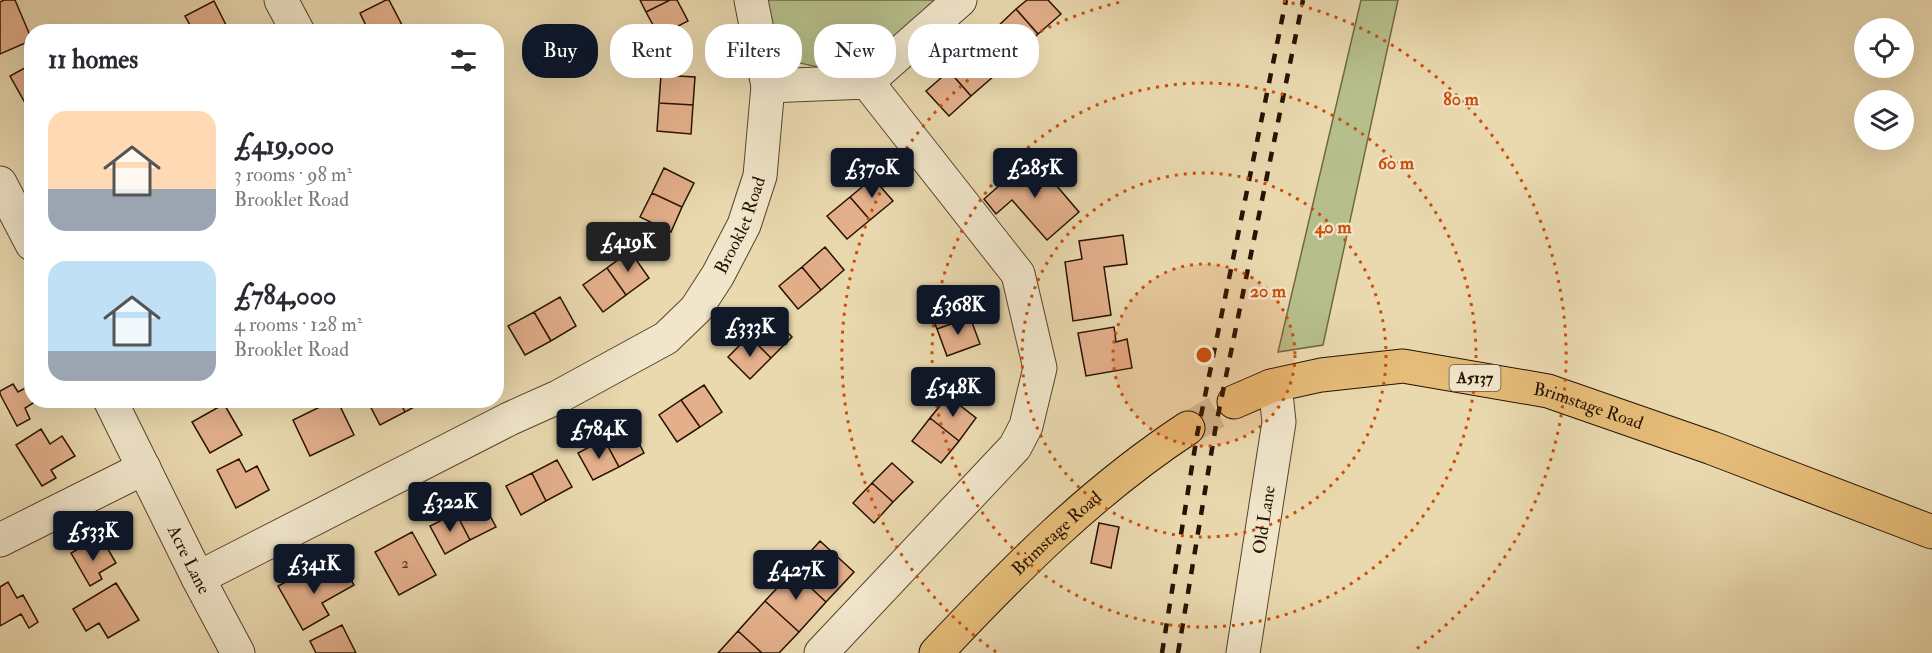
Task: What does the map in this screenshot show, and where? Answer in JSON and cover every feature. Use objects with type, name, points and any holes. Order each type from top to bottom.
[{"type":"main road","name":"Brimstage Road","points":[[1234,402],[1271,386],[1321,375],[1403,366],[1548,391],[1712,448],[1932,532]]},
{"type":"main road","name":"Brimstage Road","points":[[936,653],[990,595],[1078,511],[1104,488],[1188,428]]},
{"type":"street","points":[[281,0],[294,24]]},
{"type":"street","name":"Brooklet Road","points":[[198,578],[496,412],[558,397],[666,338],[696,309],[744,225],[760,176],[768,86],[751,0]]},
{"type":"street","points":[[768,86],[867,82],[960,0]]},
{"type":"street","points":[[821,653],[1016,447],[1026,426],[1040,368],[1018,274],[867,82]]},
{"type":"street","points":[[0,183],[19,239]]},
{"type":"street","name":"Old Lane","points":[[1243,653],[1279,422],[1277,403],[1271,386]]},
{"type":"street","name":"Acre Lane","points":[[114,408],[198,578],[238,653]]},
{"type":"street","points":[[0,540],[144,468]]},
{"type":"green space","points":[[764,0],[935,0],[896,36],[896,24],[814,24],[814,66],[802,64],[802,24],[768,24]]},
{"type":"green space","points":[[1361,0],[1398,0],[1323,345],[1278,352]]},
{"type":"building","points":[[15,0],[25,24],[24,44],[0,54],[0,2]]},
{"type":"building","points":[[389,0],[401,24],[365,24],[360,13]]},
{"type":"building","points":[[640,0],[670,0],[646,12]]},
{"type":"building","points":[[670,0],[677,0],[688,21],[682,24],[652,24],[646,12]]},
{"type":"building","points":[[1027,0],[1048,0],[1061,14],[1039,33],[1039,24],[1029,24],[1016,9]]},
{"type":"building","points":[[214,1],[226,24],[190,24],[185,16]]},
{"type":"building","points":[[1016,9],[1029,24],[1000,24]]},
{"type":"building","points":[[24,68],[24,101],[10,76]]},
{"type":"building","points":[[695,77],[693,105],[659,103],[661,78]]},
{"type":"building","points":[[941,78],[955,78],[971,96],[949,116],[926,91]]},
{"type":"building","points":[[955,78],[992,78],[971,96]]},
{"type":"building","points":[[659,103],[693,105],[691,134],[657,131]]},
{"type":"building","points":[[1032,157],[1079,212],[1047,240],[1012,200],[996,214],[984,199]]},
{"type":"building","points":[[664,168],[694,183],[682,207],[652,193]]},
{"type":"building","points":[[873,178],[893,201],[870,220],[850,197]]},
{"type":"building","points":[[652,193],[682,207],[671,232],[640,217]]},
{"type":"building","points":[[850,197],[870,220],[847,239],[827,216]]},
{"type":"building","points":[[1123,235],[1127,264],[1104,267],[1111,315],[1073,321],[1065,262],[1082,259],[1079,241]]},
{"type":"building","points":[[825,247],[844,270],[821,290],[802,267]]},
{"type":"building","points":[[630,251],[649,278],[626,295],[607,268]]},
{"type":"building","points":[[802,267],[821,290],[798,309],[779,286]]},
{"type":"building","points":[[607,268],[626,295],[603,312],[583,285]]},
{"type":"building","points":[[960,290],[970,317],[937,329],[927,302]]},
{"type":"building","points":[[560,297],[576,326],[551,341],[534,312]]},
{"type":"building","points":[[534,312],[551,341],[525,355],[508,326]]},
{"type":"building","points":[[771,315],[792,337],[771,358],[749,336]]},
{"type":"building","points":[[970,317],[980,344],[947,356],[937,329]]},
{"type":"building","points":[[1114,327],[1116,342],[1127,339],[1132,368],[1086,376],[1078,333]]},
{"type":"building","points":[[749,336],[771,358],[750,379],[728,357]]},
{"type":"building","points":[[13,384],[18,392],[24,389],[24,408],[30,419],[17,426],[0,391]]},
{"type":"building","points":[[704,385],[722,412],[700,427],[681,400]]},
{"type":"building","points":[[948,396],[976,418],[959,441],[930,418]]},
{"type":"building","points":[[681,400],[700,427],[677,442],[659,415]]},
{"type":"building","points":[[217,408],[226,408],[242,435],[210,453],[192,422]]},
{"type":"building","points":[[318,408],[341,408],[354,435],[310,456],[293,420]]},
{"type":"building","points":[[371,408],[403,408],[405,412],[380,425]]},
{"type":"building","points":[[930,418],[959,441],[941,463],[912,441]]},
{"type":"building","points":[[630,426],[644,453],[619,467],[604,439]]},
{"type":"building","points":[[41,429],[50,444],[62,436],[75,456],[51,470],[56,478],[42,486],[16,445]]},
{"type":"building","points":[[604,439],[619,467],[593,480],[578,453]]},
{"type":"building","points":[[239,459],[246,472],[257,466],[269,490],[236,508],[217,470]]},
{"type":"building","points":[[557,460],[572,487],[546,501],[532,473]]},
{"type":"building","points":[[892,463],[913,482],[893,502],[872,483]]},
{"type":"building","points":[[532,473],[546,501],[521,515],[506,486]]},
{"type":"building","points":[[872,483],[893,502],[874,523],[853,503]]},
{"type":"building","points":[[481,499],[496,527],[470,540],[456,513]]},
{"type":"building","points":[[456,513],[470,540],[445,554],[430,526]]},
{"type":"building","points":[[1099,523],[1119,527],[1111,568],[1091,563]]},
{"type":"building","points":[[412,532],[436,575],[399,595],[375,552]]},
{"type":"building","points":[[820,541],[854,572],[826,602],[793,571]]},
{"type":"building","points":[[87,544],[91,552],[105,544],[116,563],[99,573],[102,579],[90,586],[71,553]]},
{"type":"building","points":[[343,566],[354,585],[322,603],[329,615],[303,630],[278,586],[303,573],[309,585]]},
{"type":"building","points":[[793,571],[826,602],[799,632],[765,601]]},
{"type":"building","points":[[8,582],[17,598],[23,595],[38,622],[29,628],[21,614],[0,626],[0,587]]},
{"type":"building","points":[[116,583],[139,620],[108,638],[99,623],[86,631],[73,609]]},
{"type":"building","points":[[765,601],[799,632],[779,653],[762,653],[738,631]]},
{"type":"building","points":[[342,625],[356,653],[316,653],[310,641]]},
{"type":"building","points":[[738,631],[762,653],[718,653]]},
{"type":"tunnel","points":[[1188,428],[1234,402]]},
{"type":"railway","points":[[1162,653],[1197,435],[1286,0]]},
{"type":"railway","points":[[1178,653],[1216,425],[1303,0]]}]
